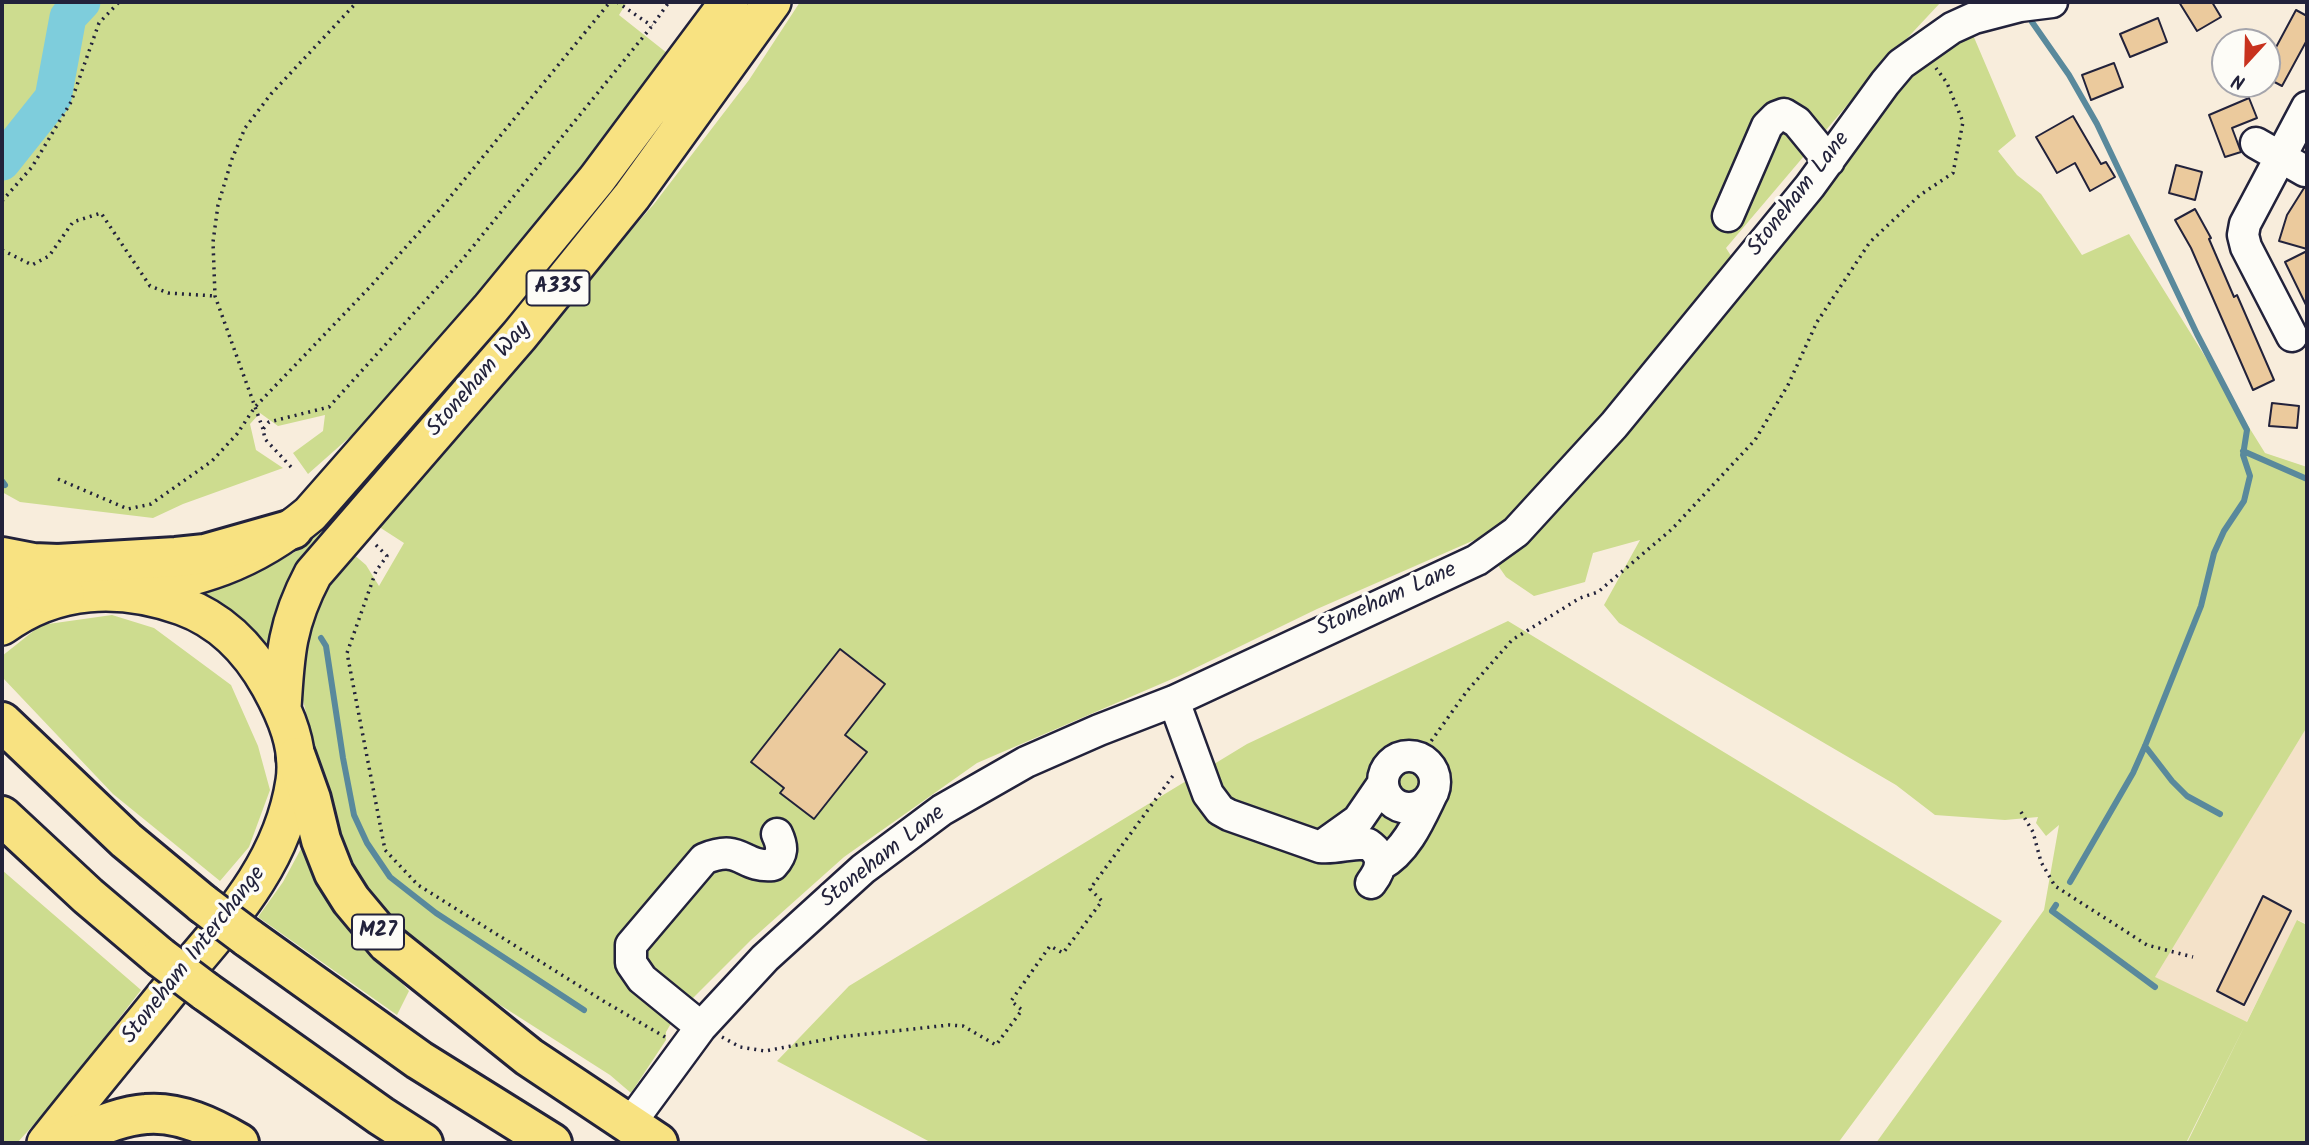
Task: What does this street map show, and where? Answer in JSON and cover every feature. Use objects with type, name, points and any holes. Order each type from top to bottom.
[{"type":"highway","points":[[2,557],[33,563],[58,564],[176,557],[205,554],[293,528]]},
{"type":"highway","points":[[2,583],[24,590],[65,595]]},
{"type":"highway","points":[[2,723],[116,831],[203,904],[419,1060],[552,1143]]},
{"type":"highway","name":"M27","points":[[296,757],[334,873],[351,900],[387,943],[529,1057],[658,1143]]},
{"type":"highway","points":[[2,816],[88,896],[160,957],[380,1116],[424,1143]]},
{"type":"highway","points":[[57,1143],[117,1120],[146,1114],[198,1122],[239,1143]]},
{"type":"main road","name":"Stoneham Way","points":[[123,592],[185,579],[224,567],[247,557],[310,514],[500,297],[597,178],[729,2]]},
{"type":"main road","name":"Stoneham Way","points":[[282,708],[290,628],[313,574],[519,336],[632,196],[772,2]]},
{"type":"main road","name":"Stoneham Interchange","points":[[2,626],[32,607],[65,595],[94,591],[123,592],[166,601],[195,611],[220,626],[243,646],[262,673],[282,708],[296,757],[290,804],[268,865],[243,902],[46,1143]]},
{"type":"street","name":"Stoneham Lane","points":[[640,1110],[693,1038],[765,958],[863,869],[942,810],[1026,761],[1174,701],[1477,560],[1516,532],[1614,425],[1829,161],[1901,64],[1952,28],[1974,18],[2020,6],[2052,2]]},
{"type":"street","points":[[2292,336],[2246,247],[2243,235],[2245,223],[2307,107]]},
{"type":"street","points":[[1728,216],[1767,126],[1776,117],[1784,114],[1797,122],[1829,161]]},
{"type":"street","points":[[1174,701],[1208,794],[1220,810],[1320,847],[1331,849],[1352,844],[1368,845],[1380,856],[1376,874],[1393,858],[1410,835],[1431,796],[1435,779],[1433,770],[1419,758],[1401,756],[1393,760],[1387,767],[1382,785],[1358,820],[1320,847]]},
{"type":"street","points":[[1382,785],[1389,799],[1403,808],[1419,806],[1431,796]]},
{"type":"street","points":[[693,1038],[631,963],[631,945],[704,859],[719,853],[734,853],[762,866],[773,865],[780,857],[783,845],[777,834]]},
{"type":"path","points":[[2,201],[32,167],[71,102],[99,23],[119,2]]},
{"type":"path","points":[[291,467],[265,439],[215,296],[213,242],[218,205],[245,128],[271,94],[357,2]]},
{"type":"path","points":[[58,479],[128,509],[151,504],[212,461],[237,434],[255,407],[441,208],[610,2]]},
{"type":"path","points":[[617,2],[652,26]]},
{"type":"path","points":[[263,429],[269,422],[329,407],[462,260],[669,2]]},
{"type":"path","points":[[1419,758],[1467,691],[1512,640],[1580,598],[1598,592],[1672,529],[1755,440],[1788,385],[1817,322],[1870,242],[1920,195],[1953,173],[1964,122],[1947,83],[1922,48]]},
{"type":"path","points":[[2,250],[32,265],[49,256],[74,222],[101,213],[150,286],[168,293],[215,296]]},
{"type":"path","points":[[387,556],[376,571],[347,653],[385,850],[418,885],[693,1038],[765,1051],[839,1037],[949,1025],[963,1026],[996,1045],[1022,1010],[1011,1001],[1050,946],[1063,953],[1102,901],[1090,889],[1192,745]]},
{"type":"path","points":[[2021,812],[2033,832],[2041,862],[2055,886],[2147,945],[2193,957]]},
{"type":"shaded area","points":[[2307,727],[2307,924],[2298,920],[2246,1023],[2154,977]]},
{"type":"green space","points":[[2,2],[627,2],[619,15],[667,53],[661,68],[495,278],[378,412],[308,474],[293,453],[323,431],[325,415],[278,426],[260,413],[250,424],[256,450],[283,468],[183,504],[153,518],[20,502],[2,492]]},
{"type":"green space","points":[[800,2],[1941,2],[1871,77],[1726,248],[1747,281],[1901,75],[1973,35],[2016,136],[1998,151],[2017,175],[2041,194],[2082,255],[2129,234],[2265,453],[2307,467],[2307,727],[2155,977],[2247,1022],[2297,920],[2307,925],[2307,1143],[2187,1143],[2245,1025],[2186,1143],[1876,1143],[2044,910],[2059,825],[2046,836],[2036,823],[2038,817],[2005,820],[1935,815],[1896,785],[1619,623],[1604,605],[1640,540],[1593,553],[1585,582],[1534,596],[1506,577],[1479,538],[1317,609],[1179,676],[977,763],[844,857],[751,940],[676,1015],[666,1032],[666,1040],[631,1093],[610,1075],[428,959],[390,921],[353,877],[331,817],[303,700],[304,640],[314,608],[329,581],[352,553],[366,565],[379,586],[404,543],[373,523],[654,204],[749,80]]},
{"type":"green space","points":[[328,523],[333,528],[272,648],[268,648],[236,616],[198,591],[270,566],[311,540]]},
{"type":"green space","points":[[112,615],[154,628],[231,685],[258,746],[270,790],[249,847],[220,881],[113,794],[2,677],[2,656],[41,625]]},
{"type":"green space","points":[[1508,621],[2002,921],[1838,1143],[932,1143],[777,1061],[849,986],[1247,744]]},
{"type":"green space","points":[[303,845],[340,914],[409,991],[397,1015],[258,917],[283,882]]},
{"type":"green space","points":[[2,870],[141,990],[58,1098],[17,1143],[2,1143]]},
{"type":"building","points":[[2179,2],[2212,2],[2221,17],[2197,31]]},
{"type":"building","points":[[2296,10],[2307,16],[2307,40],[2282,86],[2281,85],[2281,38]]},
{"type":"building","points":[[2158,18],[2167,42],[2130,57],[2120,34]]},
{"type":"building","points":[[2114,63],[2123,87],[2091,100],[2082,75]]},
{"type":"building","points":[[2249,98],[2257,118],[2232,128],[2241,152],[2225,157],[2209,115]]},
{"type":"building","points":[[2073,116],[2101,164],[2106,162],[2115,177],[2090,191],[2075,163],[2057,173],[2036,137]]},
{"type":"building","points":[[2176,165],[2202,172],[2195,200],[2169,193]]},
{"type":"building","points":[[2304,188],[2307,188],[2307,249],[2279,241],[2287,215]]},
{"type":"building","points":[[2195,209],[2211,238],[2209,239],[2234,297],[2237,295],[2274,380],[2253,390],[2191,248],[2175,220]]},
{"type":"building","points":[[2307,251],[2307,307],[2285,262]]},
{"type":"building","points":[[2272,403],[2299,406],[2297,428],[2269,426]]},
{"type":"building","points":[[840,649],[885,684],[845,735],[867,752],[814,819],[780,793],[784,788],[751,762]]},
{"type":"building","points":[[2263,896],[2291,911],[2244,1005],[2217,991]]},
{"type":"waterway","points":[[2,162],[53,98],[68,17],[82,2]]},
{"type":"waterway","points":[[2032,22],[2069,75],[2097,124],[2197,334],[2247,430],[2243,455],[2250,476],[2244,501],[2224,531],[2214,553],[2201,606],[2145,746],[2133,773],[2070,882]]},
{"type":"waterway","points":[[2243,451],[2307,479]]},
{"type":"waterway","points":[[2,481],[5,485]]},
{"type":"waterway","points":[[321,638],[326,646],[354,815],[367,843],[390,877],[436,913],[584,1010]]},
{"type":"waterway","points":[[2145,746],[2187,796],[2220,814]]},
{"type":"waterway","points":[[2056,905],[2052,911],[2155,987]]}]
